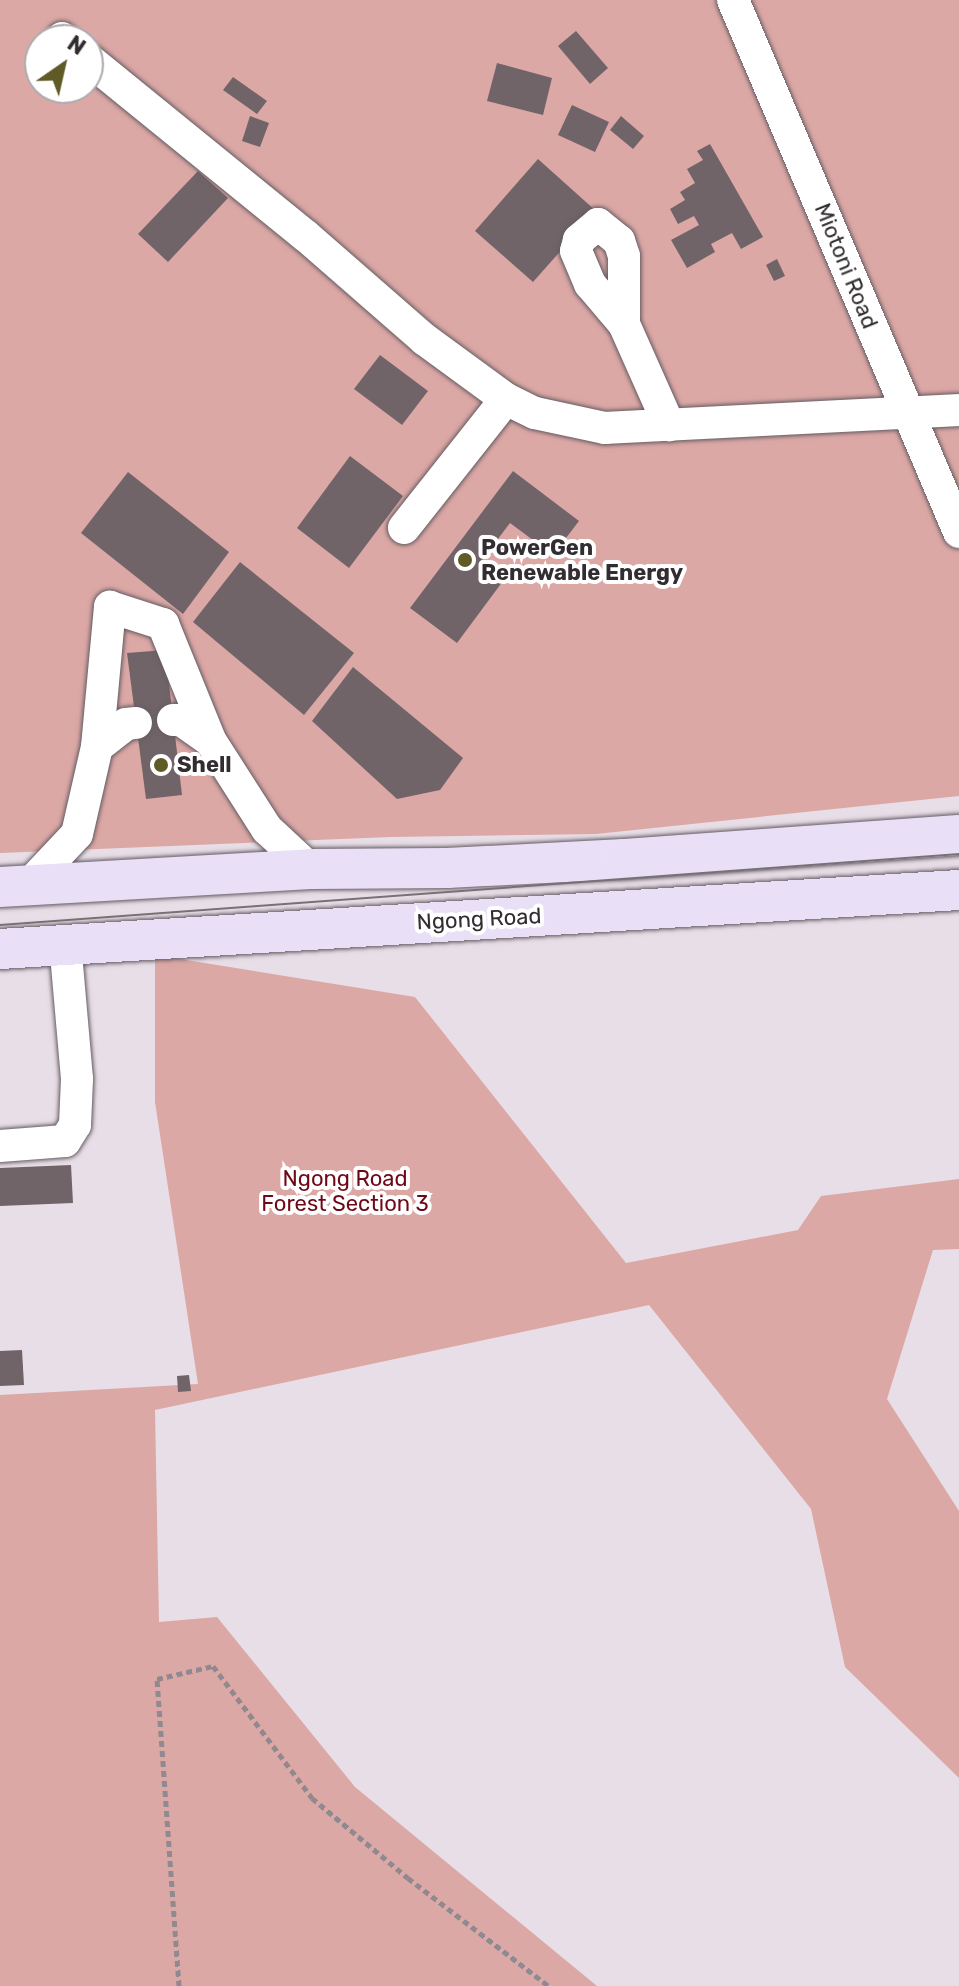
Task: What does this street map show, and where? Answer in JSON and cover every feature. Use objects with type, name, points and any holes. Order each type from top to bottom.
[{"type":"main road","points":[[14,886],[310,869],[447,868],[609,860],[959,835]]},
{"type":"main road","name":"Ngong Road","points":[[0,949],[959,890]]},
{"type":"street","name":"Miotoni Road","points":[[733,0],[959,532]]},
{"type":"street","points":[[104,72],[306,236],[424,339],[506,399],[535,413],[605,428],[959,410]]},
{"type":"street","points":[[624,324],[669,425]]},
{"type":"street","points":[[404,528],[506,399]]},
{"type":"street","points":[[14,886],[77,834],[97,747],[110,607],[163,624],[210,740],[267,829],[310,869]]},
{"type":"street","points":[[173,720],[181,720],[210,740]]},
{"type":"street","points":[[97,747],[126,724],[136,723]]},
{"type":"street","points":[[0,1146],[65,1141],[75,1125],[77,1079],[65,943]]},
{"type":"path","points":[[179,1986],[157,1679],[213,1666],[312,1798],[408,1878],[549,1986]]},
{"type":"green space","points":[[0,0],[959,0],[959,796],[596,834],[391,837],[0,853]]},
{"type":"green space","name":"Ngong Road Forest Section 3","points":[[155,955],[415,997],[626,1263],[798,1230],[821,1196],[959,1179],[959,1249],[933,1250],[887,1399],[959,1511],[959,1778],[845,1667],[811,1509],[649,1305],[155,1410],[159,1622],[217,1617],[355,1787],[597,1986],[0,1986],[0,1395],[198,1384],[155,1102]]},
{"type":"building","points":[[576,31],[608,68],[590,84],[558,46]]},
{"type":"building","points":[[497,63],[552,78],[543,115],[487,101]]},
{"type":"building","points":[[233,77],[267,101],[257,114],[223,90]]},
{"type":"building","points":[[572,105],[609,122],[595,152],[558,135]]},
{"type":"building","points":[[250,116],[269,123],[260,147],[242,141]]},
{"type":"building","points":[[621,116],[644,136],[633,149],[610,130]]},
{"type":"building","points":[[710,144],[763,237],[741,249],[732,233],[711,244],[715,252],[687,268],[671,240],[699,225],[694,216],[678,224],[670,209],[685,200],[680,192],[695,183],[687,169],[703,160],[697,151]]},
{"type":"building","points":[[538,159],[596,211],[533,282],[475,231]]},
{"type":"building","points":[[198,171],[228,198],[168,262],[138,234]]},
{"type":"building","points":[[777,259],[785,276],[774,281],[766,265]]},
{"type":"building","points":[[380,355],[428,391],[402,425],[354,389]]},
{"type":"building","points":[[350,456],[403,496],[349,568],[297,528]]},
{"type":"building","name":"PowerGen Renewable Energy","points":[[513,471],[579,521],[553,555],[510,523],[479,564],[503,581],[457,643],[410,608]]},
{"type":"building","points":[[128,472],[229,552],[183,614],[81,533]]},
{"type":"building","points":[[240,562],[354,653],[304,715],[193,622]]},
{"type":"building","points":[[165,650],[182,795],[146,799],[127,653]]},
{"type":"building","points":[[353,667],[463,758],[440,790],[397,799],[312,721]]},
{"type":"building","points":[[71,1165],[73,1203],[0,1206],[0,1168]]},
{"type":"building","points":[[22,1350],[24,1385],[0,1386],[0,1351]]},
{"type":"building","points":[[189,1375],[191,1391],[178,1392],[177,1376]]},
{"type":"tram line","points":[[0,925],[959,854]]},
{"type":"place","name":"PowerGen Renewable Energy","points":[[465,560]]},
{"type":"place","name":"Shell","points":[[161,765]]}]
